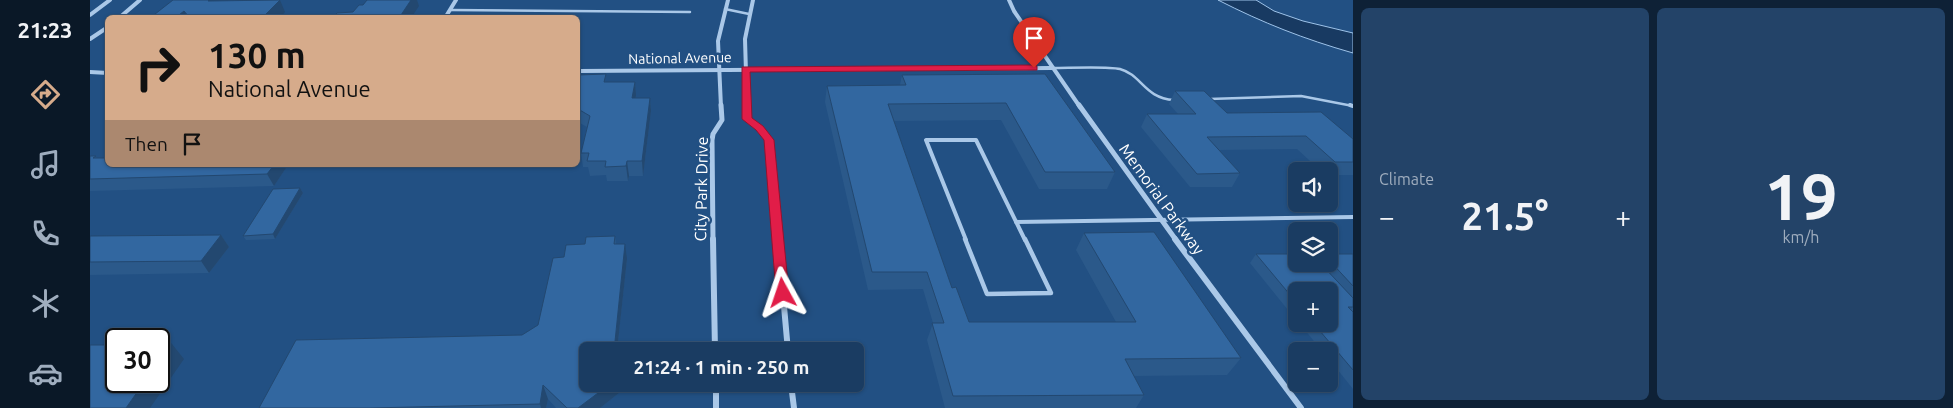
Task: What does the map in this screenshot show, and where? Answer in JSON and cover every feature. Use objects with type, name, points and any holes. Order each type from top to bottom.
[{"type":"street","points":[[90,15],[110,0]]},
{"type":"street","points":[[122,15],[140,0]]},
{"type":"street","points":[[448,15],[456,0]]},
{"type":"street","name":"City Park Drive","points":[[715,342],[712,140],[713,134],[722,120],[718,41],[728,0]]},
{"type":"street","points":[[753,0],[745,39],[747,119],[760,128],[769,140],[787,342]]},
{"type":"street","name":"Memorial Parkway","points":[[1010,0],[1014,11],[1052,68],[1161,220],[1301,408]]},
{"type":"street","points":[[90,38],[105,29]]},
{"type":"street","name":"National Avenue","points":[[580,71],[718,68],[1052,68]]},
{"type":"street","points":[[90,72],[105,73]]},
{"type":"street","points":[[716,392],[716,408]]},
{"type":"street","points":[[792,392],[794,408]]},
{"type":"lane","points":[[450,10],[690,12]]},
{"type":"lane","points":[[725,10],[749,14]]},
{"type":"lane","points":[[1052,68],[1120,69],[1130,73],[1156,98],[1177,100]]},
{"type":"lane","points":[[1204,99],[1301,96],[1353,106]]},
{"type":"lane","points":[[926,140],[976,140],[1016,222],[1051,293],[987,294],[926,140]]},
{"type":"lane","points":[[1016,222],[1353,217]]},
{"type":"water","points":[[1218,0],[1256,0],[1274,11],[1303,21],[1353,33],[1353,53],[1284,30]]},
{"type":"building","points":[[173,0],[280,0],[265,15],[187,15],[184,11],[179,15],[154,15]]},
{"type":"building","points":[[367,0],[411,0],[401,15],[335,15],[337,13],[353,12],[359,5],[363,5]]},
{"type":"building","points":[[606,74],[604,82],[635,82],[632,98],[650,98],[642,161],[627,161],[626,166],[605,167],[606,161],[587,161],[589,153],[581,153],[590,116],[580,110],[580,75]]},
{"type":"building","points":[[1045,74],[1115,172],[1045,172],[1006,103],[888,104],[952,288],[956,287],[969,322],[1136,322],[1084,233],[1154,232],[1241,358],[1125,359],[1144,395],[953,396],[932,323],[944,323],[927,272],[872,272],[827,86],[906,85],[902,75]]},
{"type":"building","points":[[1175,91],[1204,91],[1227,113],[1321,112],[1353,139],[1353,162],[1335,162],[1306,136],[1207,137],[1240,173],[1197,174],[1147,114],[1196,114]]},
{"type":"building","points":[[90,156],[96,156],[93,158],[105,158],[105,167],[272,167],[267,174],[90,179]]},
{"type":"building","points":[[300,188],[273,234],[243,236],[273,189]]},
{"type":"building","points":[[221,235],[201,261],[90,262],[90,236]]},
{"type":"building","points":[[615,236],[614,244],[625,244],[615,342],[579,342],[579,392],[599,392],[578,408],[567,408],[543,385],[540,404],[370,408],[259,408],[296,340],[522,335],[538,325],[553,258],[564,257],[566,245],[585,244],[586,237]]},
{"type":"building","points":[[1256,254],[1288,254],[1288,272],[1329,272],[1338,282],[1288,282],[1288,292]]},
{"type":"building","points":[[1338,254],[1353,254],[1353,286],[1338,270]]},
{"type":"building","points":[[1338,282],[1353,298],[1353,307],[1348,307],[1353,312],[1353,370],[1338,352],[1338,342],[1329,342],[1321,332],[1338,332]]},
{"type":"building","points":[[90,345],[105,345],[105,393],[137,393],[126,408],[90,408]]},
{"type":"route","points":[[783,293],[769,140],[760,128],[747,119],[746,69],[1034,68]]}]
